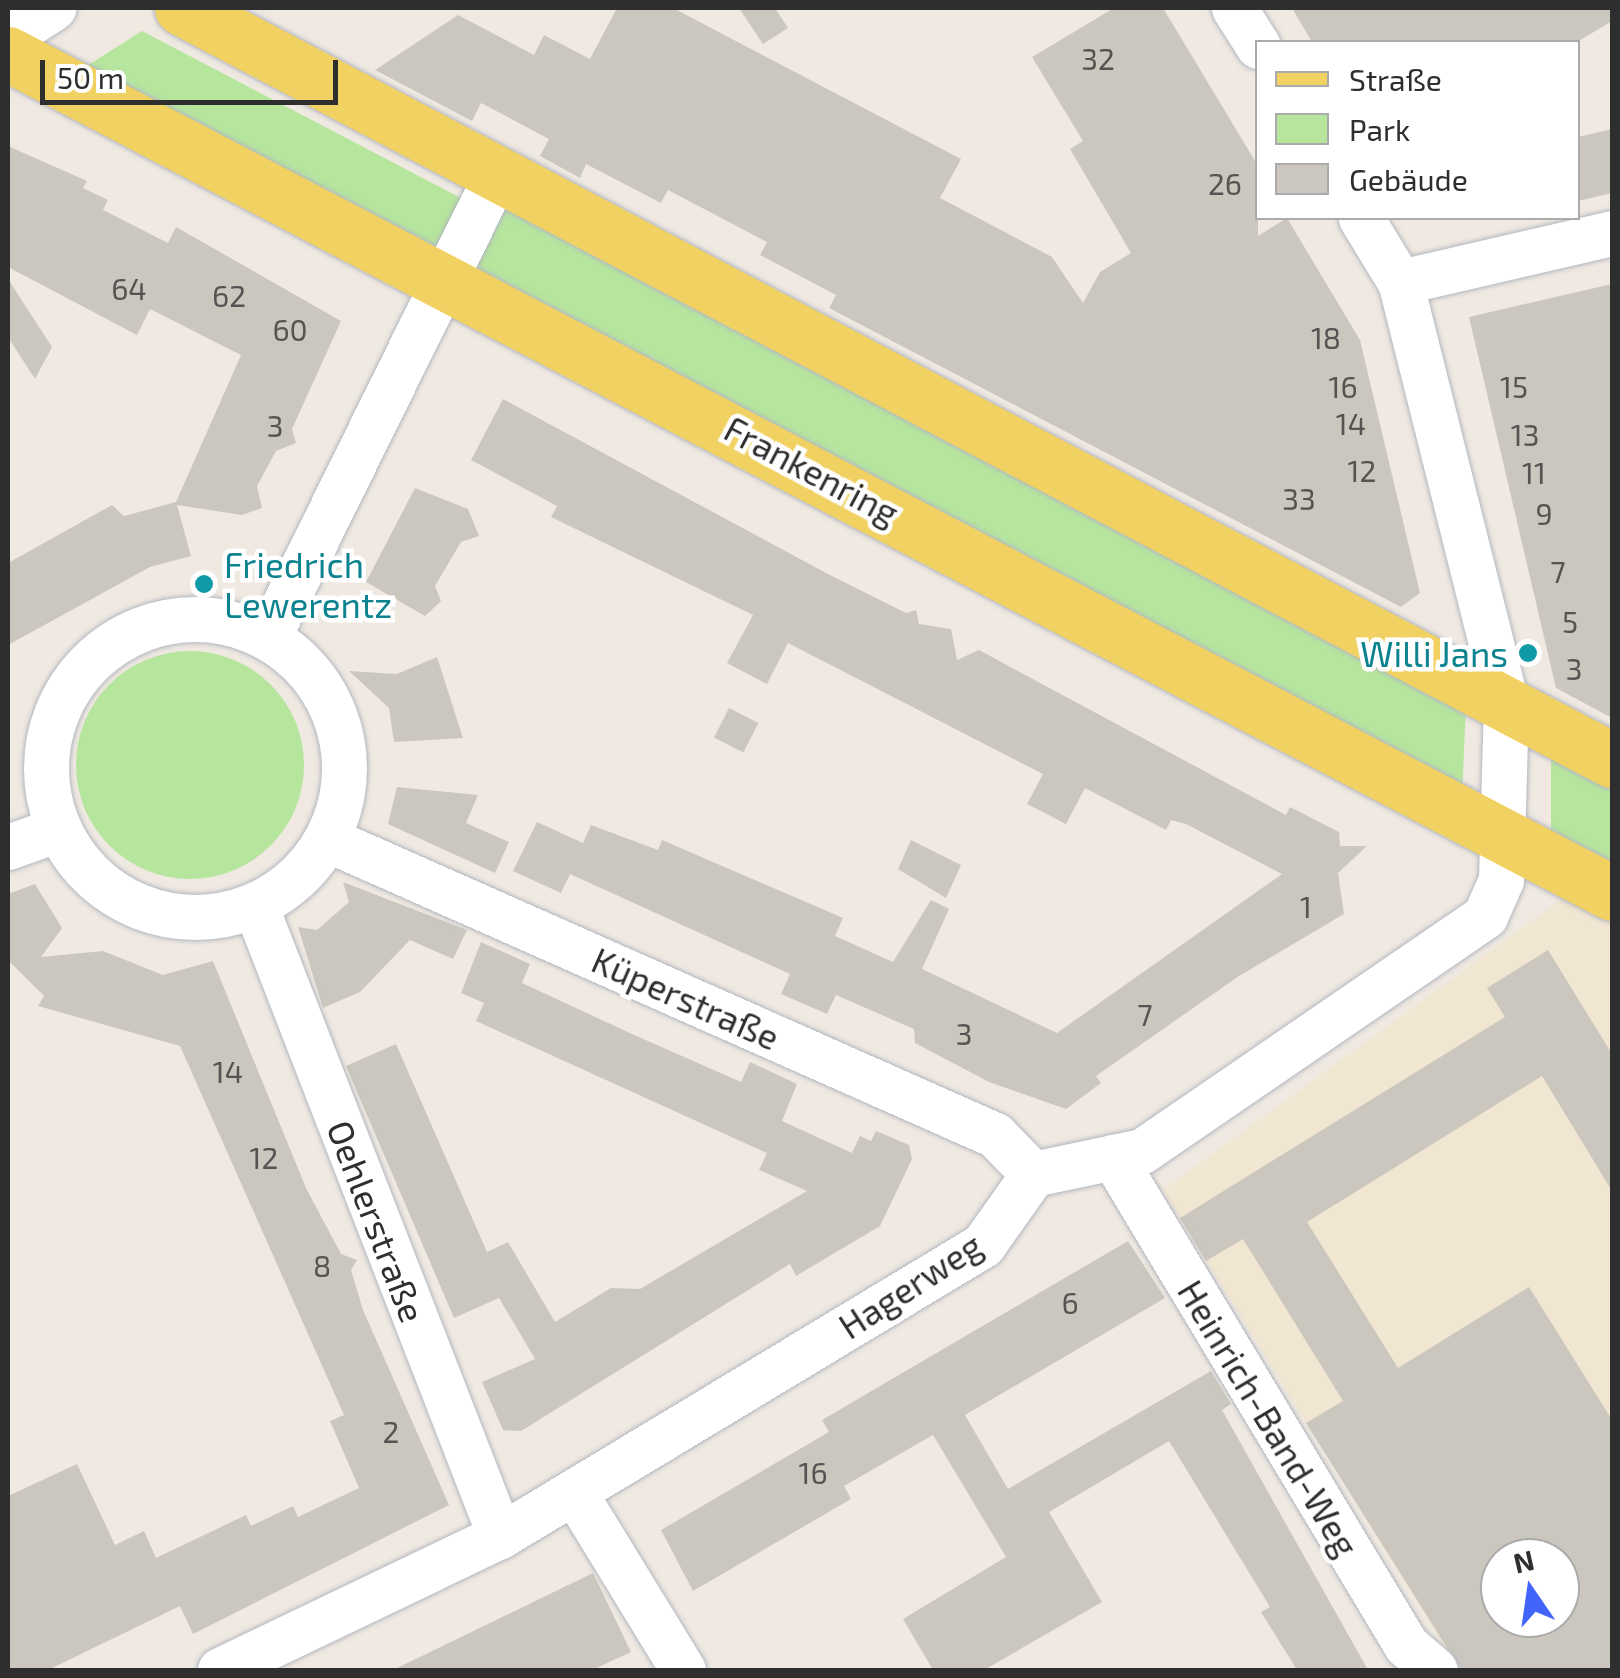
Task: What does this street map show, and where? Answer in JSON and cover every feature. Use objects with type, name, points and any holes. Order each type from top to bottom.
[{"type":"main road","points":[[182,8],[1612,760]]},
{"type":"main road","name":"Frankenring","points":[[8,54],[446,277],[1612,892]]},
{"type":"street","points":[[8,37],[52,8]]},
{"type":"street","points":[[1234,8],[1255,41]]},
{"type":"street","points":[[268,638],[496,174]]},
{"type":"street","points":[[1033,1174],[1142,1151],[1486,916],[1500,880],[1506,703],[1400,282],[1362,220]]},
{"type":"street","points":[[1400,282],[1612,234]]},
{"type":"street","points":[[160,623],[233,624],[268,638],[311,676],[339,726],[343,784],[327,839],[308,866],[255,905],[178,917],[140,907],[78,862],[58,829],[50,738],[70,686],[94,658],[160,623]]},
{"type":"street","points":[[8,846],[58,829]]},
{"type":"street","name":"Küperstraße","points":[[327,839],[994,1135],[1033,1174]]},
{"type":"street","name":"Oehlerstraße","points":[[255,905],[500,1536]]},
{"type":"street","name":"Heinrich-Band-Weg","points":[[1113,1157],[1406,1645],[1435,1670]]},
{"type":"street","name":"Hagerweg","points":[[220,1670],[500,1536],[982,1245],[1033,1174]]},
{"type":"street","points":[[574,1492],[683,1670]]},
{"type":"shaded area","points":[[1569,894],[1612,918],[1612,1670],[1459,1670],[1163,1190]]},
{"type":"green space","points":[[142,31],[457,196],[521,209],[1466,703],[1462,798],[79,71]]},
{"type":"green space","points":[[190,651],[234,659],[271,684],[296,721],[304,765],[296,809],[271,846],[234,871],[190,879],[146,871],[109,846],[84,809],[76,765],[84,721],[109,684],[146,659]]},
{"type":"green space","points":[[1551,759],[1612,781],[1612,876],[1551,843]]},
{"type":"building","points":[[617,8],[673,8],[961,159],[940,198],[1052,257],[1083,303],[1100,272],[1131,253],[1070,149],[1083,141],[1032,57],[1114,8],[1163,8],[1255,161],[1258,236],[1288,220],[1360,340],[1420,593],[1401,607],[829,308],[836,295],[760,255],[767,242],[668,190],[661,203],[586,164],[580,178],[540,156],[549,139],[481,103],[472,121],[375,70],[458,15],[534,55],[544,35],[590,59]]},
{"type":"building","points":[[739,8],[775,8],[788,28],[763,44]]},
{"type":"building","points":[[1292,8],[1612,8],[1612,21],[1580,40],[1311,40]]},
{"type":"building","points":[[1612,129],[1612,193],[1580,201],[1580,137]]},
{"type":"building","points":[[8,146],[87,181],[83,188],[108,200],[103,210],[168,243],[176,227],[341,321],[292,429],[296,443],[276,451],[257,486],[262,508],[242,515],[177,505],[191,556],[150,567],[8,645],[8,563],[112,505],[124,516],[176,502],[241,355],[150,309],[137,335],[8,267]]},
{"type":"building","points":[[8,279],[52,347],[35,379],[8,337]]},
{"type":"building","points":[[1612,284],[1612,718],[1556,688],[1469,317]]},
{"type":"building","points":[[503,399],[826,573],[906,613],[916,610],[919,624],[951,629],[957,660],[979,650],[1286,815],[1290,807],[1339,832],[1340,846],[1367,846],[1338,873],[1344,914],[1239,976],[1096,1076],[1101,1083],[1066,1109],[989,1082],[915,1043],[914,1029],[836,995],[827,1014],[781,994],[790,974],[570,874],[561,893],[513,871],[537,822],[583,843],[591,825],[658,850],[662,840],[843,918],[835,936],[893,962],[931,900],[949,909],[922,969],[1057,1033],[1282,874],[1186,824],[1171,820],[1166,830],[1085,788],[1066,824],[1027,804],[1043,774],[788,643],[767,684],[727,663],[753,615],[551,517],[557,506],[471,460]]},
{"type":"building","points":[[415,488],[468,509],[479,536],[461,542],[435,586],[441,601],[425,616],[366,582]]},
{"type":"building","points":[[437,657],[463,738],[394,742],[389,708],[349,671],[397,674]]},
{"type":"building","points":[[729,708],[758,723],[743,752],[714,737]]},
{"type":"building","points":[[397,787],[478,795],[466,823],[509,842],[495,873],[388,824]]},
{"type":"building","points":[[911,840],[961,865],[946,898],[898,869]]},
{"type":"building","points":[[343,882],[467,930],[453,959],[410,940],[360,992],[323,1008],[298,927],[317,930],[349,902]]},
{"type":"building","points":[[35,884],[62,928],[41,957],[103,951],[163,975],[213,961],[306,1188],[341,1254],[357,1260],[351,1270],[363,1310],[449,1505],[193,1634],[180,1606],[48,1670],[8,1670],[8,1496],[77,1464],[115,1545],[144,1531],[156,1558],[246,1515],[251,1526],[293,1506],[298,1517],[359,1488],[330,1421],[344,1415],[180,1046],[38,1006],[44,996],[8,960],[8,894]]},
{"type":"building","points":[[481,942],[530,964],[522,983],[632,1034],[741,1082],[750,1062],[797,1084],[782,1121],[852,1153],[860,1136],[871,1141],[876,1131],[909,1145],[912,1159],[880,1226],[796,1276],[790,1264],[521,1431],[503,1430],[482,1382],[535,1359],[499,1298],[454,1318],[346,1066],[396,1044],[487,1252],[508,1242],[555,1322],[611,1288],[640,1289],[807,1191],[759,1170],[767,1153],[476,1021],[484,1003],[461,993]]},
{"type":"building","points":[[1548,950],[1612,1054],[1612,1191],[1542,1076],[1307,1222],[1398,1368],[1529,1287],[1612,1420],[1612,1670],[1461,1670],[1306,1423],[1343,1401],[1243,1239],[1206,1261],[1180,1218],[1505,1017],[1487,988]]},
{"type":"building","points":[[1128,1241],[1165,1298],[965,1415],[1008,1489],[1211,1371],[1231,1404],[1222,1410],[1368,1670],[1297,1670],[1261,1612],[1270,1607],[1169,1441],[1049,1512],[1102,1602],[984,1670],[933,1670],[903,1619],[1006,1557],[933,1435],[844,1486],[851,1499],[693,1591],[661,1530],[829,1432],[822,1420]]},
{"type":"building","points":[[593,1573],[631,1652],[592,1670],[393,1670]]},
{"type":"place","name":"Friedrich Lewerentz","points":[[204,584]]},
{"type":"place","name":"Willi Jans","points":[[1528,653]]}]
